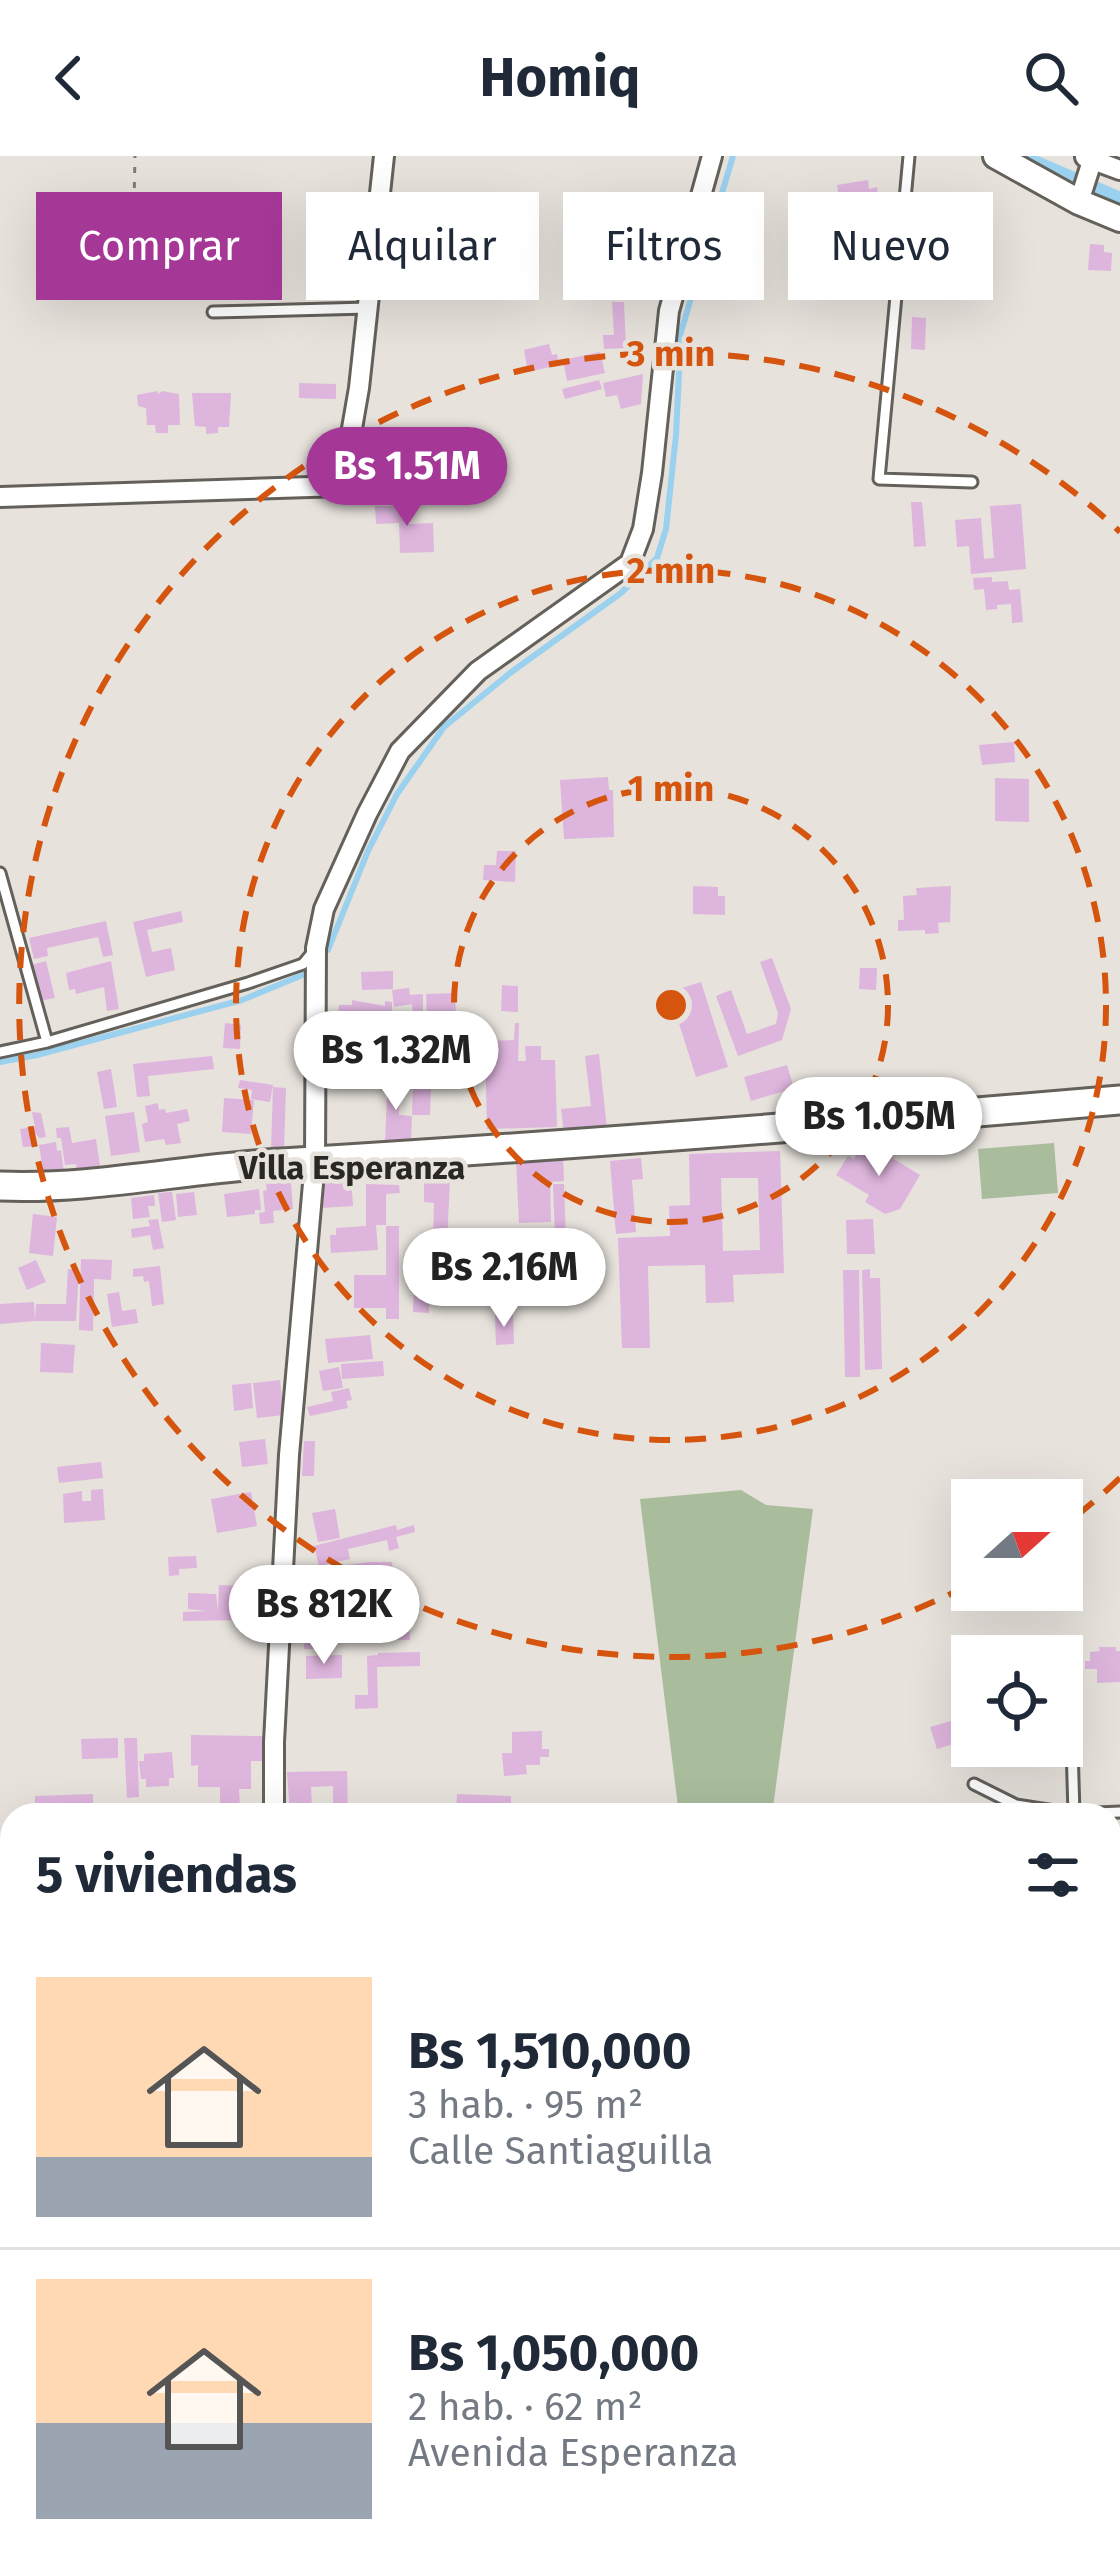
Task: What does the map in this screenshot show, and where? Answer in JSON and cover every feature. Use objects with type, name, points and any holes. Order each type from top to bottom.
[{"type":"main road","points":[[0,1186],[46,1188],[227,1166],[689,1137],[1120,1100]]},
{"type":"street","points":[[0,497],[342,486],[359,388],[384,156]]},
{"type":"street","points":[[274,1803],[289,1455],[315,1161],[316,951],[324,909],[400,751],[478,671],[630,563],[643,529],[652,473],[669,311],[712,156]]},
{"type":"street","points":[[996,156],[1120,219]]},
{"type":"street","points":[[1080,198],[1088,162],[1120,170]]},
{"type":"lane","points":[[910,156],[879,479],[971,482]]},
{"type":"lane","points":[[213,312],[368,308]]},
{"type":"lane","points":[[0,873],[46,1042]]},
{"type":"lane","points":[[0,1052],[304,964],[316,951]]},
{"type":"lane","points":[[1073,1767],[1074,1803]]},
{"type":"lane","points":[[974,1784],[1014,1803]]},
{"type":"path","points":[[134,192],[135,156]]},
{"type":"green space","points":[[1054,1143],[1058,1193],[982,1199],[978,1149]]},
{"type":"green space","points":[[741,1490],[766,1505],[813,1509],[774,1803],[678,1803],[640,1499]]},
{"type":"building","points":[[868,180],[869,189],[877,187],[878,192],[838,192],[837,185]]},
{"type":"building","points":[[1090,244],[1104,245],[1104,252],[1112,253],[1111,271],[1088,270]]},
{"type":"building","points":[[612,302],[624,302],[626,348],[604,349],[603,335],[614,335]]},
{"type":"building","points":[[912,317],[926,318],[925,350],[911,349]]},
{"type":"building","points":[[549,344],[559,365],[528,372],[524,350]]},
{"type":"building","points":[[600,352],[605,373],[567,381],[563,360]]},
{"type":"building","points":[[643,374],[641,404],[621,409],[617,395],[606,397],[603,383]]},
{"type":"building","points":[[599,380],[602,389],[565,399],[562,389]]},
{"type":"building","points":[[299,383],[336,384],[336,399],[299,398]]},
{"type":"building","points":[[192,393],[231,393],[229,427],[206,434],[206,427],[195,426]]},
{"type":"building","points":[[179,394],[180,425],[168,425],[168,433],[156,433],[155,425],[147,425],[146,408],[138,406],[137,395]]},
{"type":"building","points":[[911,502],[922,502],[926,546],[914,547]]},
{"type":"building","points":[[1021,504],[1026,569],[971,574],[969,546],[957,547],[955,520],[981,518],[984,559],[994,558],[990,506]]},
{"type":"building","points":[[375,506],[408,506],[408,524],[433,523],[434,552],[400,553],[399,523],[376,524]]},
{"type":"building","points":[[992,577],[992,582],[1008,581],[1009,590],[1020,589],[1023,622],[1012,623],[1011,604],[986,610],[984,589],[974,590],[973,578]]},
{"type":"building","points":[[1014,742],[1015,762],[982,765],[979,745]]},
{"type":"building","points":[[608,777],[609,790],[613,790],[614,837],[564,839],[560,780]]},
{"type":"building","points":[[995,778],[1029,779],[1029,822],[995,821]]},
{"type":"building","points":[[497,851],[516,851],[515,882],[483,880],[484,865],[496,865]]},
{"type":"building","points":[[693,886],[718,887],[718,896],[725,896],[725,915],[693,914]]},
{"type":"building","points":[[951,886],[950,922],[938,923],[939,933],[898,931],[898,920],[904,920],[903,896],[917,895],[916,888]]},
{"type":"building","points":[[181,911],[183,922],[147,930],[152,952],[171,948],[175,970],[146,977],[133,922]]},
{"type":"building","points":[[106,921],[113,955],[103,957],[98,937],[47,948],[48,956],[34,959],[29,938]]},
{"type":"building","points":[[772,958],[791,1009],[782,1040],[738,1056],[716,996],[731,990],[747,1034],[776,1024],[778,1013],[760,962]]},
{"type":"building","points":[[46,961],[55,998],[39,1001],[31,965]]},
{"type":"building","points":[[111,961],[119,1009],[107,1011],[104,987],[76,994],[75,989],[69,990],[66,973]]},
{"type":"building","points":[[860,968],[877,968],[876,990],[859,989]]},
{"type":"building","points":[[393,971],[393,989],[362,990],[361,972]]},
{"type":"building","points":[[701,982],[728,1067],[696,1077],[669,992]]},
{"type":"building","points":[[502,985],[518,986],[518,1012],[501,1011]]},
{"type":"building","points":[[409,988],[410,995],[423,994],[423,1017],[413,1018],[412,1004],[394,1007],[392,990]]},
{"type":"building","points":[[455,993],[456,1016],[427,1017],[426,994]]},
{"type":"building","points":[[352,1000],[385,1006],[385,1001],[392,1002],[392,1029],[371,1028],[371,1022],[362,1021],[358,1038],[337,1033],[339,1005],[352,1005]]},
{"type":"building","points":[[225,1023],[241,1025],[240,1049],[223,1048]]},
{"type":"building","points":[[515,1023],[519,1023],[518,1061],[526,1061],[525,1046],[541,1046],[541,1060],[555,1060],[557,1127],[487,1129],[485,1041],[514,1040]]},
{"type":"building","points":[[415,1031],[433,1031],[430,1115],[412,1115]]},
{"type":"building","points":[[599,1054],[607,1129],[564,1133],[561,1109],[591,1106],[585,1056]]},
{"type":"building","points":[[212,1056],[214,1069],[148,1076],[150,1096],[137,1097],[133,1064]]},
{"type":"building","points":[[787,1065],[794,1088],[751,1101],[744,1077]]},
{"type":"building","points":[[111,1069],[117,1107],[104,1109],[97,1072]]},
{"type":"building","points":[[388,1072],[401,1072],[399,1115],[412,1116],[411,1141],[385,1142]]},
{"type":"building","points":[[240,1080],[273,1085],[270,1102],[251,1099],[252,1090],[238,1088]]},
{"type":"building","points":[[273,1087],[286,1088],[284,1150],[271,1149]]},
{"type":"building","points":[[224,1098],[254,1100],[251,1134],[222,1132]]},
{"type":"building","points":[[158,1103],[166,1113],[187,1109],[190,1121],[177,1124],[181,1143],[145,1142],[145,1106]]},
{"type":"building","points":[[32,1112],[41,1113],[46,1137],[39,1138],[35,1132],[37,1146],[23,1147],[20,1129],[35,1127]]},
{"type":"building","points":[[134,1112],[140,1152],[111,1156],[105,1116]]},
{"type":"building","points":[[69,1127],[72,1143],[96,1139],[100,1166],[77,1170],[76,1164],[65,1165],[56,1128]]},
{"type":"building","points":[[56,1142],[64,1173],[44,1176],[39,1145]]},
{"type":"building","points":[[861,1146],[876,1154],[879,1150],[920,1175],[900,1209],[885,1214],[865,1202],[869,1195],[836,1175]]},
{"type":"building","points":[[780,1151],[784,1273],[733,1275],[734,1302],[706,1303],[705,1265],[648,1266],[650,1348],[622,1348],[618,1238],[670,1236],[669,1206],[690,1205],[689,1154]],"holes":[[[721,1178],[758,1178],[760,1250],[723,1251]]]},
{"type":"building","points":[[563,1158],[564,1181],[550,1182],[551,1222],[519,1223],[516,1160]]},
{"type":"building","points":[[641,1158],[643,1179],[632,1180],[636,1232],[616,1234],[610,1161]]},
{"type":"building","points":[[351,1177],[353,1206],[322,1208],[321,1185],[328,1178]]},
{"type":"building","points":[[424,1178],[450,1180],[447,1242],[433,1241],[434,1203],[424,1202]]},
{"type":"building","points":[[291,1182],[293,1209],[273,1211],[274,1223],[260,1224],[266,1184]]},
{"type":"building","points":[[366,1184],[399,1185],[400,1193],[386,1194],[386,1225],[376,1225],[378,1250],[331,1253],[330,1235],[336,1235],[336,1228],[366,1226]]},
{"type":"building","points":[[553,1184],[564,1184],[566,1238],[555,1238]]},
{"type":"building","points":[[259,1189],[261,1210],[227,1217],[224,1194]]},
{"type":"building","points":[[172,1192],[176,1220],[162,1222],[158,1193]]},
{"type":"building","points":[[194,1192],[197,1215],[178,1217],[176,1194]]},
{"type":"building","points":[[154,1195],[155,1206],[148,1206],[150,1217],[133,1219],[131,1198]]},
{"type":"building","points":[[33,1214],[57,1217],[53,1256],[29,1253]]},
{"type":"building","points":[[158,1219],[164,1248],[153,1250],[150,1235],[132,1238],[131,1229],[150,1226],[148,1220]]},
{"type":"building","points":[[873,1219],[875,1254],[847,1254],[846,1220]]},
{"type":"building","points":[[386,1226],[399,1226],[399,1319],[386,1319],[386,1308],[354,1308],[354,1275],[386,1275]]},
{"type":"building","points":[[415,1241],[430,1241],[429,1313],[413,1312]]},
{"type":"building","points":[[81,1259],[112,1260],[111,1280],[94,1279],[93,1331],[79,1330]]},
{"type":"building","points":[[36,1260],[46,1282],[27,1290],[18,1268]]},
{"type":"building","points":[[160,1266],[164,1304],[152,1306],[149,1281],[133,1277],[133,1269]]},
{"type":"building","points":[[68,1269],[79,1270],[76,1321],[35,1321],[36,1304],[66,1304]]},
{"type":"building","points":[[870,1269],[870,1278],[880,1278],[882,1369],[865,1370],[862,1270]]},
{"type":"building","points":[[843,1270],[859,1270],[860,1377],[845,1377]]},
{"type":"building","points":[[119,1292],[122,1311],[136,1309],[138,1323],[112,1327],[107,1294]]},
{"type":"building","points":[[34,1302],[35,1321],[0,1324],[0,1304]]},
{"type":"building","points":[[513,1314],[514,1344],[496,1345],[495,1315]]},
{"type":"building","points":[[370,1335],[373,1359],[328,1363],[325,1339]]},
{"type":"building","points":[[41,1343],[75,1345],[73,1373],[40,1372]]},
{"type":"building","points":[[383,1361],[384,1376],[342,1379],[341,1364]]},
{"type":"building","points":[[339,1367],[343,1388],[323,1391],[319,1371]]},
{"type":"building","points":[[280,1380],[284,1415],[257,1418],[253,1383]]},
{"type":"building","points":[[251,1383],[253,1408],[234,1411],[232,1385]]},
{"type":"building","points":[[349,1388],[348,1408],[310,1416],[307,1407],[333,1401],[331,1392]]},
{"type":"building","points":[[265,1439],[268,1464],[242,1467],[239,1442]]},
{"type":"building","points":[[304,1441],[315,1441],[314,1476],[302,1476]]},
{"type":"building","points":[[101,1462],[103,1478],[59,1483],[57,1467]]},
{"type":"building","points":[[103,1489],[105,1520],[64,1523],[63,1494],[82,1491],[82,1501],[91,1501],[91,1490]]},
{"type":"building","points":[[251,1492],[257,1526],[217,1533],[211,1499]]},
{"type":"building","points":[[335,1509],[340,1538],[318,1542],[312,1513]]},
{"type":"building","points":[[396,1525],[397,1530],[414,1525],[415,1532],[396,1537],[399,1548],[389,1551],[387,1540],[348,1549],[350,1559],[319,1566],[314,1546]]},
{"type":"building","points":[[196,1556],[197,1568],[179,1569],[179,1575],[169,1576],[168,1557]]},
{"type":"building","points":[[392,1562],[393,1573],[311,1580],[310,1570]]},
{"type":"building","points":[[219,1585],[244,1586],[243,1620],[183,1621],[183,1612],[207,1611],[188,1609],[188,1593],[216,1594],[218,1611]]},
{"type":"building","points":[[312,1590],[339,1590],[340,1639],[325,1639],[325,1649],[304,1649],[305,1619],[312,1616],[305,1601]]},
{"type":"building","points":[[393,1613],[409,1613],[410,1640],[397,1640]]},
{"type":"building","points":[[1099,1647],[1120,1651],[1120,1682],[1097,1683],[1097,1669],[1085,1669],[1090,1652],[1100,1651]]},
{"type":"building","points":[[420,1652],[420,1666],[377,1667],[378,1708],[355,1709],[355,1695],[368,1695],[367,1656]]},
{"type":"building","points":[[342,1655],[342,1678],[306,1679],[306,1656]]},
{"type":"building","points":[[951,1721],[951,1745],[937,1749],[930,1727]]},
{"type":"building","points":[[542,1731],[542,1749],[549,1749],[549,1757],[540,1757],[540,1765],[526,1765],[527,1774],[504,1776],[502,1753],[512,1753],[512,1732]]},
{"type":"building","points":[[191,1735],[263,1736],[262,1761],[251,1761],[251,1789],[239,1789],[240,1803],[220,1803],[220,1787],[198,1787],[198,1765],[191,1766]]},
{"type":"building","points":[[118,1738],[118,1758],[82,1759],[81,1739]]},
{"type":"building","points":[[124,1738],[137,1738],[139,1797],[127,1798]]},
{"type":"building","points":[[172,1752],[174,1778],[169,1778],[169,1786],[146,1787],[139,1761],[144,1761],[144,1754]]},
{"type":"building","points":[[347,1771],[348,1803],[333,1803],[333,1786],[311,1787],[312,1803],[289,1803],[287,1772]]},
{"type":"building","points":[[93,1794],[93,1803],[35,1803],[35,1796]]},
{"type":"building","points":[[457,1794],[511,1796],[511,1803],[456,1803]]},
{"type":"waterway","points":[[328,950],[397,794],[444,727],[621,593],[657,558],[666,529],[676,435],[681,332],[733,156]]},
{"type":"waterway","points":[[1020,158],[1120,201]]},
{"type":"waterway","points":[[0,1062],[242,1000],[305,974]]},
{"type":"district","name":"Villa Esperanza","points":[[352,1167]]}]
